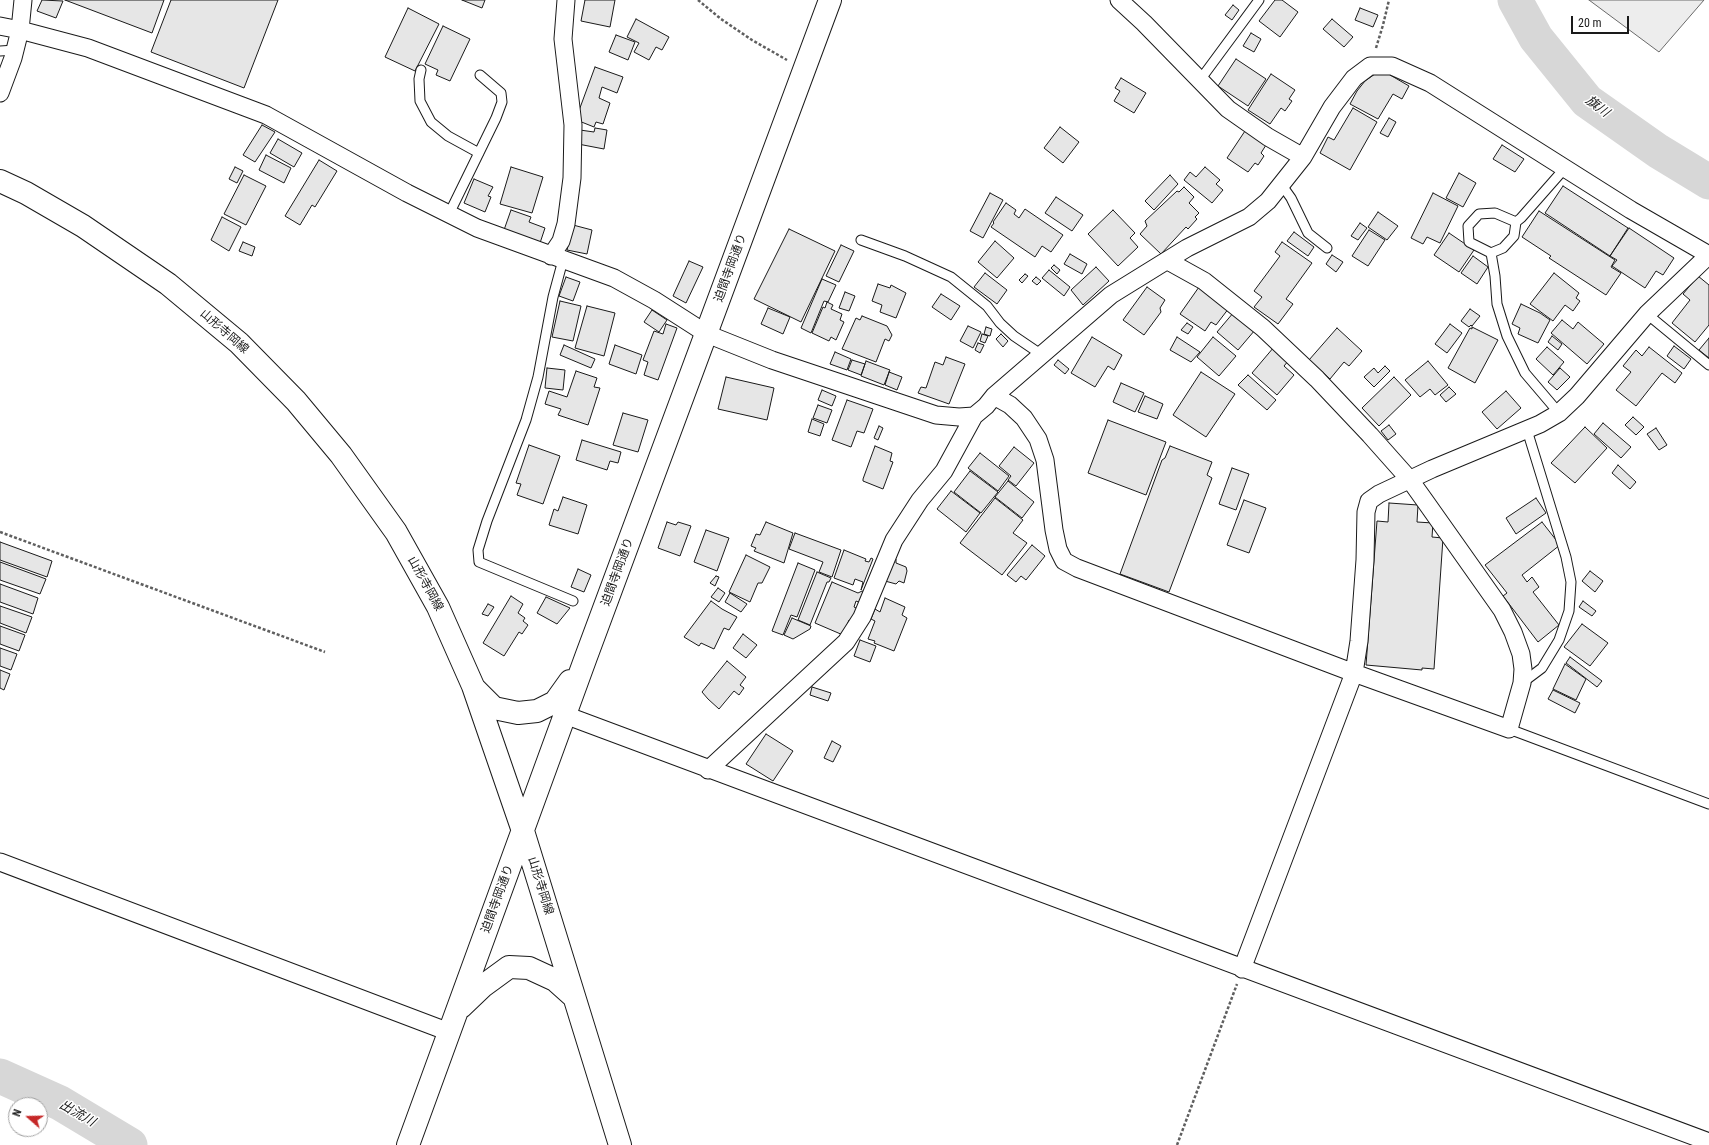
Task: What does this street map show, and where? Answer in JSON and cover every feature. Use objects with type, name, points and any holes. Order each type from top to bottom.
[{"type":"main road","name":"迫間寺岡通り","points":[[408,1145],[586,657],[830,0]]},
{"type":"main road","name":"山形寺岡線","points":[[0,181],[26,193],[83,226],[168,284],[239,343],[296,401],[341,455],[396,532],[438,607],[473,686],[523,831],[620,1145]]},
{"type":"main road","points":[[473,686],[494,708],[518,713],[537,712],[555,702],[586,657]]},
{"type":"main road","points":[[457,1011],[483,986],[509,967],[529,968],[536,971],[555,980],[574,997]]},
{"type":"street","points":[[0,93],[8,50],[20,30],[23,0]]},
{"type":"street","points":[[557,258],[566,224],[572,178],[573,125],[564,38],[566,0]]},
{"type":"street","points":[[1119,0],[1228,109],[1268,137],[1302,157]]},
{"type":"street","points":[[0,26],[20,30],[95,51],[266,115],[406,193],[477,228],[614,278],[654,300],[707,334],[772,360],[929,413],[959,417],[974,416]]},
{"type":"street","points":[[708,770],[846,642],[862,617],[894,540],[920,500],[944,471],[974,416],[986,406],[994,396],[1112,295],[1187,248],[1250,217],[1268,201],[1302,157],[1332,107],[1354,78],[1370,66],[1392,66],[1430,82],[1631,210],[1709,255],[1647,314],[1577,396],[1559,413],[1527,430],[1432,469],[1379,494],[1369,501],[1366,512],[1365,560],[1360,626],[1354,673],[1242,969]]},
{"type":"street","points":[[994,396],[1010,405],[1024,418],[1038,439],[1045,460],[1055,536],[1058,549],[1064,561],[1085,571],[1354,673],[1509,729],[1522,683],[1523,669],[1521,654],[1514,632],[1502,610],[1410,480],[1317,378],[1263,328],[1204,281],[1168,261]]},
{"type":"street","points":[[565,715],[708,770],[1709,1142]]},
{"type":"street","points":[[0,862],[450,1032]]},
{"type":"lane","points":[[1200,80],[1259,0]]},
{"type":"lane","points":[[421,70],[419,79],[420,101],[431,122],[448,136],[479,153]]},
{"type":"lane","points":[[450,214],[502,102],[501,93],[480,75]]},
{"type":"lane","points":[[1516,222],[1495,212],[1479,214],[1468,226],[1468,242],[1491,253],[1503,248],[1514,236],[1516,222],[1565,168]]},
{"type":"lane","points":[[1281,184],[1291,198],[1308,233],[1327,248]]},
{"type":"lane","points":[[861,240],[905,256],[951,277],[987,306],[1000,323],[1014,336],[1042,355]]},
{"type":"lane","points":[[1491,253],[1495,276],[1497,304],[1507,336],[1525,373],[1559,413]]},
{"type":"lane","points":[[557,258],[553,297],[538,377],[526,420],[487,521],[478,550],[479,562],[573,601]]},
{"type":"lane","points":[[1647,314],[1709,365]]},
{"type":"lane","points":[[1522,683],[1542,668],[1559,640],[1569,611],[1571,582],[1566,557],[1527,430]]},
{"type":"lane","points":[[1509,729],[1709,804]]},
{"type":"path","points":[[698,0],[721,19],[752,40],[781,57],[806,67]]},
{"type":"path","points":[[1370,66],[1384,25],[1389,0]]},
{"type":"path","points":[[0,532],[325,652]]},
{"type":"path","points":[[1177,1145],[1242,969]]},
{"type":"shaded area","points":[[1589,0],[1704,0],[1659,52]]},
{"type":"building","points":[[42,0],[63,1],[56,18],[37,11]]},
{"type":"building","points":[[65,0],[164,0],[152,33]]},
{"type":"building","points":[[171,0],[278,0],[244,88],[151,52]]},
{"type":"building","points":[[462,0],[485,0],[482,8]]},
{"type":"building","points":[[585,0],[615,0],[610,27],[581,21]]},
{"type":"building","points":[[1275,0],[1282,0],[1298,12],[1280,37],[1259,21]]},
{"type":"building","points":[[1233,5],[1239,10],[1232,20],[1225,15]]},
{"type":"building","points":[[408,8],[439,24],[415,71],[385,57]]},
{"type":"building","points":[[1360,8],[1378,15],[1373,27],[1355,20]]},
{"type":"building","points":[[636,19],[669,37],[662,50],[656,47],[649,60],[634,52],[639,43],[627,37]]},
{"type":"building","points":[[1332,19],[1353,37],[1344,47],[1323,29]]},
{"type":"building","points":[[443,26],[470,39],[450,81],[436,75],[438,70],[425,64]]},
{"type":"building","points":[[1251,33],[1261,39],[1254,52],[1243,46]]},
{"type":"building","points":[[616,35],[635,42],[628,60],[609,52]]},
{"type":"building","points":[[1236,59],[1266,79],[1248,106],[1218,86]]},
{"type":"building","points":[[595,67],[623,77],[617,93],[602,87],[599,98],[610,103],[603,124],[596,122],[594,127],[579,121],[577,116]]},
{"type":"building","points":[[1385,72],[1409,86],[1402,99],[1393,94],[1378,119],[1350,104],[1357,91],[1365,81],[1375,74]]},
{"type":"building","points":[[1271,74],[1295,90],[1289,99],[1292,101],[1285,111],[1281,108],[1270,124],[1248,110]]},
{"type":"building","points":[[1121,78],[1146,93],[1134,113],[1114,101],[1120,91],[1115,88]]},
{"type":"building","points":[[1353,108],[1377,122],[1350,170],[1320,153],[1328,137],[1334,140]]},
{"type":"building","points":[[1389,118],[1396,122],[1388,137],[1380,133]]},
{"type":"building","points":[[262,125],[275,132],[255,162],[243,155]]},
{"type":"building","points":[[1060,127],[1079,142],[1063,163],[1044,148]]},
{"type":"building","points":[[595,128],[607,130],[604,149],[578,144],[580,130],[594,132]]},
{"type":"building","points":[[1245,131],[1266,145],[1261,153],[1264,156],[1258,165],[1255,163],[1248,172],[1227,158]]},
{"type":"building","points":[[278,139],[302,153],[294,167],[270,153]]},
{"type":"building","points":[[1502,145],[1524,159],[1515,172],[1493,159]]},
{"type":"building","points":[[266,155],[291,168],[284,183],[259,170]]},
{"type":"building","points":[[319,160],[337,171],[315,207],[312,205],[300,225],[285,216]]},
{"type":"building","points":[[235,167],[243,171],[237,183],[229,179]]},
{"type":"building","points":[[511,167],[543,177],[532,213],[500,204]]},
{"type":"building","points":[[1205,167],[1220,180],[1216,184],[1223,190],[1212,203],[1184,180],[1190,172],[1196,177]]},
{"type":"building","points":[[1459,173],[1476,183],[1463,207],[1446,198]]},
{"type":"building","points":[[244,175],[266,186],[246,225],[224,214]]},
{"type":"building","points":[[1170,175],[1178,184],[1154,210],[1145,201]]},
{"type":"building","points":[[474,179],[493,187],[488,196],[491,197],[485,212],[464,203]]},
{"type":"building","points":[[1563,186],[1628,228],[1610,256],[1545,213]]},
{"type":"building","points":[[1184,187],[1194,197],[1189,203],[1199,213],[1195,217],[1197,219],[1188,229],[1186,227],[1161,254],[1140,234],[1147,226],[1145,221],[1177,191],[1179,192]]},
{"type":"building","points":[[990,193],[1003,200],[983,238],[970,231]]},
{"type":"building","points":[[1433,193],[1458,206],[1440,243],[1427,237],[1423,244],[1411,238]]},
{"type":"building","points":[[1056,197],[1083,215],[1072,231],[1045,213]]},
{"type":"building","points":[[1006,203],[1016,210],[1014,214],[1019,218],[1025,209],[1063,235],[1051,252],[1042,246],[1035,257],[991,227]]},
{"type":"building","points":[[511,210],[531,217],[529,222],[545,228],[540,243],[504,230]]},
{"type":"building","points":[[1113,210],[1135,233],[1130,238],[1138,247],[1118,266],[1088,234]]},
{"type":"building","points":[[1539,211],[1615,260],[1611,267],[1621,273],[1606,295],[1549,258],[1551,256],[1522,237]]},
{"type":"building","points":[[1378,212],[1398,226],[1387,240],[1368,227]]},
{"type":"building","points":[[222,217],[241,227],[229,251],[211,240]]},
{"type":"building","points":[[1360,223],[1367,228],[1358,240],[1351,236]]},
{"type":"building","points":[[573,225],[592,230],[587,254],[567,250]]},
{"type":"building","points":[[1629,228],[1674,258],[1663,275],[1656,271],[1645,288],[1612,266],[1617,260],[1610,256]]},
{"type":"building","points":[[789,229],[835,251],[801,322],[754,299]]},
{"type":"building","points":[[1369,230],[1385,240],[1368,266],[1352,256]]},
{"type":"building","points":[[1294,232],[1314,247],[1308,256],[1287,241]]},
{"type":"building","points":[[1449,233],[1474,250],[1459,272],[1434,255]]},
{"type":"building","points":[[995,241],[1014,258],[997,278],[978,262]]},
{"type":"building","points":[[243,242],[255,247],[252,256],[239,251]]},
{"type":"building","points":[[1282,242],[1312,263],[1286,299],[1293,304],[1278,324],[1254,307],[1262,297],[1254,291],[1280,256],[1275,252]]},
{"type":"building","points":[[841,245],[854,251],[839,282],[826,276]]},
{"type":"building","points":[[1070,254],[1087,264],[1082,274],[1064,264]]},
{"type":"building","points":[[1332,255],[1343,262],[1336,272],[1326,264]]},
{"type":"building","points":[[1473,256],[1488,267],[1477,284],[1461,273]]},
{"type":"building","points":[[689,261],[703,267],[686,303],[673,296]]},
{"type":"building","points":[[1054,265],[1060,270],[1057,274],[1051,268]]},
{"type":"building","points":[[1096,267],[1109,281],[1083,305],[1071,290]]},
{"type":"building","points":[[1049,270],[1070,287],[1064,296],[1042,278]]},
{"type":"building","points":[[985,273],[1007,290],[997,304],[974,287]]},
{"type":"building","points":[[1554,273],[1579,293],[1576,298],[1580,301],[1573,311],[1565,305],[1553,321],[1530,304]]},
{"type":"building","points":[[1025,274],[1028,276],[1022,283],[1019,280]]},
{"type":"building","points":[[1698,276],[1709,285],[1709,325],[1695,342],[1672,323],[1690,300],[1683,294]]},
{"type":"building","points":[[566,277],[580,282],[573,301],[559,296]]},
{"type":"building","points":[[1036,277],[1041,281],[1037,285],[1032,281]]},
{"type":"building","points":[[822,279],[836,285],[828,302],[824,301],[811,333],[801,328]]},
{"type":"building","points":[[878,284],[890,288],[891,285],[906,293],[896,318],[880,312],[882,305],[872,301]]},
{"type":"building","points":[[1147,287],[1165,300],[1160,308],[1161,312],[1144,335],[1123,320]]},
{"type":"building","points":[[1199,287],[1229,308],[1216,325],[1211,322],[1205,331],[1180,314]]},
{"type":"building","points":[[845,292],[855,296],[849,311],[839,308]]},
{"type":"building","points":[[941,294],[960,306],[951,320],[932,307]]},
{"type":"building","points":[[560,301],[581,306],[573,341],[552,337]]},
{"type":"building","points":[[827,302],[833,305],[831,309],[842,314],[840,320],[844,322],[836,340],[831,337],[829,341],[812,333],[823,307],[825,308]]},
{"type":"building","points":[[1521,304],[1540,313],[1550,320],[1538,343],[1518,334],[1520,328],[1512,324]]},
{"type":"building","points":[[587,306],[615,313],[604,356],[575,348]]},
{"type":"building","points":[[768,308],[790,317],[783,334],[761,324]]},
{"type":"building","points":[[1470,309],[1480,316],[1472,326],[1471,325],[1469,327],[1461,321]]},
{"type":"building","points":[[652,310],[667,320],[659,332],[644,322]]},
{"type":"building","points":[[1234,312],[1255,330],[1238,350],[1217,332]]},
{"type":"building","points":[[862,316],[887,326],[892,335],[889,341],[885,339],[876,362],[842,349],[856,318],[860,320]]},
{"type":"building","points":[[1562,320],[1573,329],[1578,322],[1604,344],[1587,364],[1551,333]]},
{"type":"building","points":[[1187,323],[1193,327],[1188,334],[1181,330]]},
{"type":"building","points":[[666,324],[677,328],[658,380],[644,375],[648,362],[643,360],[654,331],[663,334]]},
{"type":"building","points":[[1450,324],[1462,333],[1447,353],[1435,344]]},
{"type":"building","points":[[968,326],[981,332],[973,348],[960,341]]},
{"type":"building","points":[[986,327],[992,329],[990,336],[984,334]]},
{"type":"building","points":[[1472,327],[1498,340],[1475,383],[1448,368],[1470,328],[1472,329]]},
{"type":"building","points":[[1337,328],[1362,351],[1349,366],[1344,362],[1330,379],[1309,360]]},
{"type":"building","points":[[982,334],[988,336],[985,343],[980,341]]},
{"type":"building","points":[[1001,334],[1008,341],[1003,347],[996,339]]},
{"type":"building","points":[[1552,336],[1562,344],[1558,350],[1548,342]]},
{"type":"building","points":[[1092,337],[1122,355],[1114,370],[1108,366],[1095,387],[1071,373]]},
{"type":"building","points":[[1177,337],[1200,352],[1191,362],[1170,350]]},
{"type":"building","points":[[1213,337],[1236,356],[1219,376],[1197,357]]},
{"type":"building","points":[[1709,338],[1709,358],[1699,350]]},
{"type":"building","points":[[978,343],[984,345],[980,353],[975,350]]},
{"type":"building","points":[[564,345],[595,359],[591,368],[560,355]]},
{"type":"building","points":[[615,345],[642,355],[636,374],[609,364]]},
{"type":"building","points":[[1674,346],[1691,359],[1684,369],[1667,356]]},
{"type":"building","points":[[1274,347],[1289,360],[1284,366],[1294,375],[1277,395],[1252,373]]},
{"type":"building","points":[[1547,347],[1564,362],[1553,375],[1536,359]]},
{"type":"building","points":[[1649,347],[1682,373],[1675,383],[1662,373],[1636,406],[1616,390],[1631,372],[1623,366],[1636,350],[1642,356]]},
{"type":"building","points":[[835,352],[851,359],[847,370],[830,364]]},
{"type":"building","points":[[946,357],[965,364],[949,404],[918,393],[921,387],[926,388],[935,362],[943,365]]},
{"type":"building","points":[[852,360],[865,364],[861,375],[848,370]]},
{"type":"building","points":[[1058,360],[1069,369],[1065,374],[1054,365]]},
{"type":"building","points":[[866,361],[890,370],[884,385],[861,376]]},
{"type":"building","points":[[1428,361],[1448,385],[1435,395],[1430,389],[1420,397],[1405,380]]},
{"type":"building","points":[[1385,366],[1390,371],[1374,387],[1364,377],[1374,368],[1378,373]]},
{"type":"building","points":[[547,368],[565,370],[563,390],[545,388]]},
{"type":"building","points":[[1560,368],[1570,377],[1557,390],[1548,382]]},
{"type":"building","points":[[576,371],[597,378],[594,387],[600,388],[588,425],[558,415],[561,409],[545,404],[549,391],[567,397]]},
{"type":"building","points":[[889,372],[902,377],[897,390],[885,385]]},
{"type":"building","points":[[1201,372],[1235,394],[1206,437],[1173,415]]},
{"type":"building","points":[[1248,375],[1276,400],[1267,410],[1238,385]]},
{"type":"building","points":[[726,377],[774,388],[767,420],[718,409]]},
{"type":"building","points":[[1394,377],[1411,395],[1379,426],[1362,408]]},
{"type":"building","points":[[1121,383],[1144,393],[1135,412],[1113,402]]},
{"type":"building","points":[[1449,387],[1456,394],[1446,402],[1440,395]]},
{"type":"building","points":[[822,390],[836,396],[832,406],[818,400]]},
{"type":"building","points":[[1506,391],[1521,408],[1497,429],[1482,412]]},
{"type":"building","points":[[1145,396],[1163,404],[1157,419],[1138,412]]},
{"type":"building","points":[[847,400],[873,409],[864,433],[857,431],[851,447],[832,440]]},
{"type":"building","points":[[818,405],[832,410],[827,423],[813,418]]},
{"type":"building","points":[[623,413],[648,420],[638,452],[613,445]]},
{"type":"building","points":[[1633,417],[1644,427],[1636,435],[1625,425]]},
{"type":"building","points":[[812,419],[824,424],[820,436],[808,432]]},
{"type":"building","points":[[1108,420],[1166,442],[1146,495],[1088,473]]},
{"type":"building","points":[[1603,423],[1631,447],[1621,458],[1594,434]]},
{"type":"building","points":[[1389,425],[1396,434],[1388,440],[1381,431]]},
{"type":"building","points":[[879,426],[883,428],[878,440],[874,438]]},
{"type":"building","points":[[1585,427],[1607,448],[1575,483],[1551,463]]},
{"type":"building","points":[[1656,428],[1667,445],[1659,450],[1647,434]]},
{"type":"building","points":[[582,440],[621,452],[618,463],[610,461],[607,470],[576,460]]},
{"type":"building","points":[[529,445],[560,456],[543,504],[517,495],[521,484],[516,483]]},
{"type":"building","points":[[875,446],[892,453],[890,461],[893,462],[883,489],[863,481]]},
{"type":"building","points":[[1170,446],[1212,462],[1207,475],[1212,478],[1169,592],[1120,574],[1162,460],[1165,458]]},
{"type":"building","points":[[1014,447],[1034,463],[1016,486],[1008,480],[1011,476],[999,466]]},
{"type":"building","points":[[980,453],[1009,476],[998,491],[968,468]]},
{"type":"building","points":[[1618,465],[1636,482],[1630,489],[1612,473]]},
{"type":"building","points":[[1232,468],[1249,474],[1236,510],[1219,504]]},
{"type":"building","points":[[970,471],[998,492],[981,513],[954,492]]},
{"type":"building","points":[[1008,481],[1034,502],[1022,518],[995,497]]},
{"type":"building","points":[[951,491],[980,513],[966,532],[937,509]]},
{"type":"building","points":[[563,497],[587,505],[578,534],[549,525],[554,509],[558,511]]},
{"type":"building","points":[[995,498],[1023,520],[1013,533],[1027,543],[1002,575],[960,543]]},
{"type":"building","points":[[1536,498],[1546,513],[1516,534],[1506,518]]},
{"type":"building","points":[[1244,500],[1266,508],[1249,553],[1227,545]]},
{"type":"building","points":[[1389,503],[1418,505],[1417,522],[1433,523],[1432,537],[1443,538],[1434,669],[1422,668],[1422,670],[1366,665],[1377,521],[1388,522]]},
{"type":"building","points":[[667,522],[676,525],[678,522],[691,526],[680,556],[658,548]]},
{"type":"building","points":[[766,522],[793,533],[784,563],[754,551],[756,548],[751,546],[756,534],[760,535]]},
{"type":"building","points":[[1542,522],[1560,545],[1522,575],[1527,582],[1532,577],[1539,587],[1533,592],[1559,625],[1538,642],[1503,596],[1507,593],[1485,565]]},
{"type":"building","points":[[706,530],[729,538],[717,571],[694,562]]},
{"type":"building","points":[[795,533],[841,550],[832,577],[819,572],[823,562],[789,549]]},
{"type":"building","points":[[0,542],[52,561],[47,577],[0,560]]},
{"type":"building","points":[[1032,545],[1045,556],[1026,580],[1021,576],[1016,582],[1007,575]]},
{"type":"building","points":[[844,550],[866,559],[865,561],[869,562],[871,558],[873,559],[861,590],[863,582],[855,579],[853,585],[834,578]]},
{"type":"building","points":[[746,555],[770,567],[762,583],[758,583],[750,602],[729,592]]},
{"type":"building","points":[[894,559],[896,559],[896,563],[906,567],[907,571],[904,583],[899,581],[896,584],[885,581]]},
{"type":"building","points":[[0,562],[46,579],[40,594],[0,580]]},
{"type":"building","points":[[798,563],[815,570],[797,617],[791,615],[783,635],[772,631]]},
{"type":"building","points":[[578,569],[591,575],[584,592],[571,587]]},
{"type":"building","points":[[1590,571],[1603,581],[1595,592],[1582,581]]},
{"type":"building","points":[[817,572],[831,578],[829,582],[827,582],[810,625],[798,620]]},
{"type":"building","points":[[716,576],[719,577],[715,586],[710,583]]},
{"type":"building","points":[[832,582],[858,593],[862,591],[865,592],[861,603],[856,601],[854,607],[858,609],[852,622],[849,620],[843,635],[815,623]]},
{"type":"building","points":[[0,584],[38,598],[33,614],[0,602]]},
{"type":"building","points":[[718,588],[725,593],[719,602],[711,597]]},
{"type":"building","points":[[730,593],[747,604],[741,612],[725,602]]},
{"type":"building","points":[[511,596],[523,604],[518,613],[525,618],[523,621],[528,625],[522,634],[519,632],[504,656],[483,643]]},
{"type":"building","points":[[546,597],[570,608],[557,624],[537,613]]},
{"type":"building","points":[[885,598],[905,607],[902,615],[907,618],[894,651],[868,639],[875,621],[871,619],[875,609],[880,612]]},
{"type":"building","points":[[711,601],[737,617],[729,630],[724,628],[714,649],[701,643],[699,646],[684,637]]},
{"type":"building","points":[[1583,601],[1596,611],[1592,616],[1579,607]]},
{"type":"building","points":[[488,604],[494,607],[488,616],[482,614]]},
{"type":"building","points":[[0,606],[32,617],[26,633],[0,623]]},
{"type":"building","points":[[792,618],[811,626],[810,629],[793,639],[784,635]]},
{"type":"building","points":[[1582,624],[1608,643],[1590,666],[1564,647]]},
{"type":"building","points":[[0,626],[25,635],[19,651],[0,644]]},
{"type":"building","points":[[743,634],[757,645],[746,658],[733,648]]},
{"type":"building","points":[[860,640],[876,646],[870,662],[854,656]]},
{"type":"building","points":[[0,648],[17,654],[11,670],[0,666]]},
{"type":"building","points":[[1570,657],[1602,681],[1597,687],[1566,663]]},
{"type":"building","points":[[727,661],[746,677],[740,685],[744,688],[739,695],[734,691],[719,709],[702,692]]},
{"type":"building","points":[[1565,664],[1586,679],[1576,700],[1553,689]]},
{"type":"building","points":[[0,670],[10,674],[4,690],[0,688]]},
{"type":"building","points":[[812,687],[831,693],[828,701],[810,695]]},
{"type":"building","points":[[1553,690],[1580,703],[1575,713],[1548,699]]},
{"type":"building","points":[[766,734],[793,751],[773,781],[746,764]]},
{"type":"building","points":[[832,741],[841,746],[833,762],[824,758]]},
{"type":"waterway","name":"旗川","points":[[1515,0],[1536,38],[1587,101],[1658,151],[1709,182]]},
{"type":"waterway","name":"出流川","points":[[0,1076],[60,1103],[130,1145]]}]
